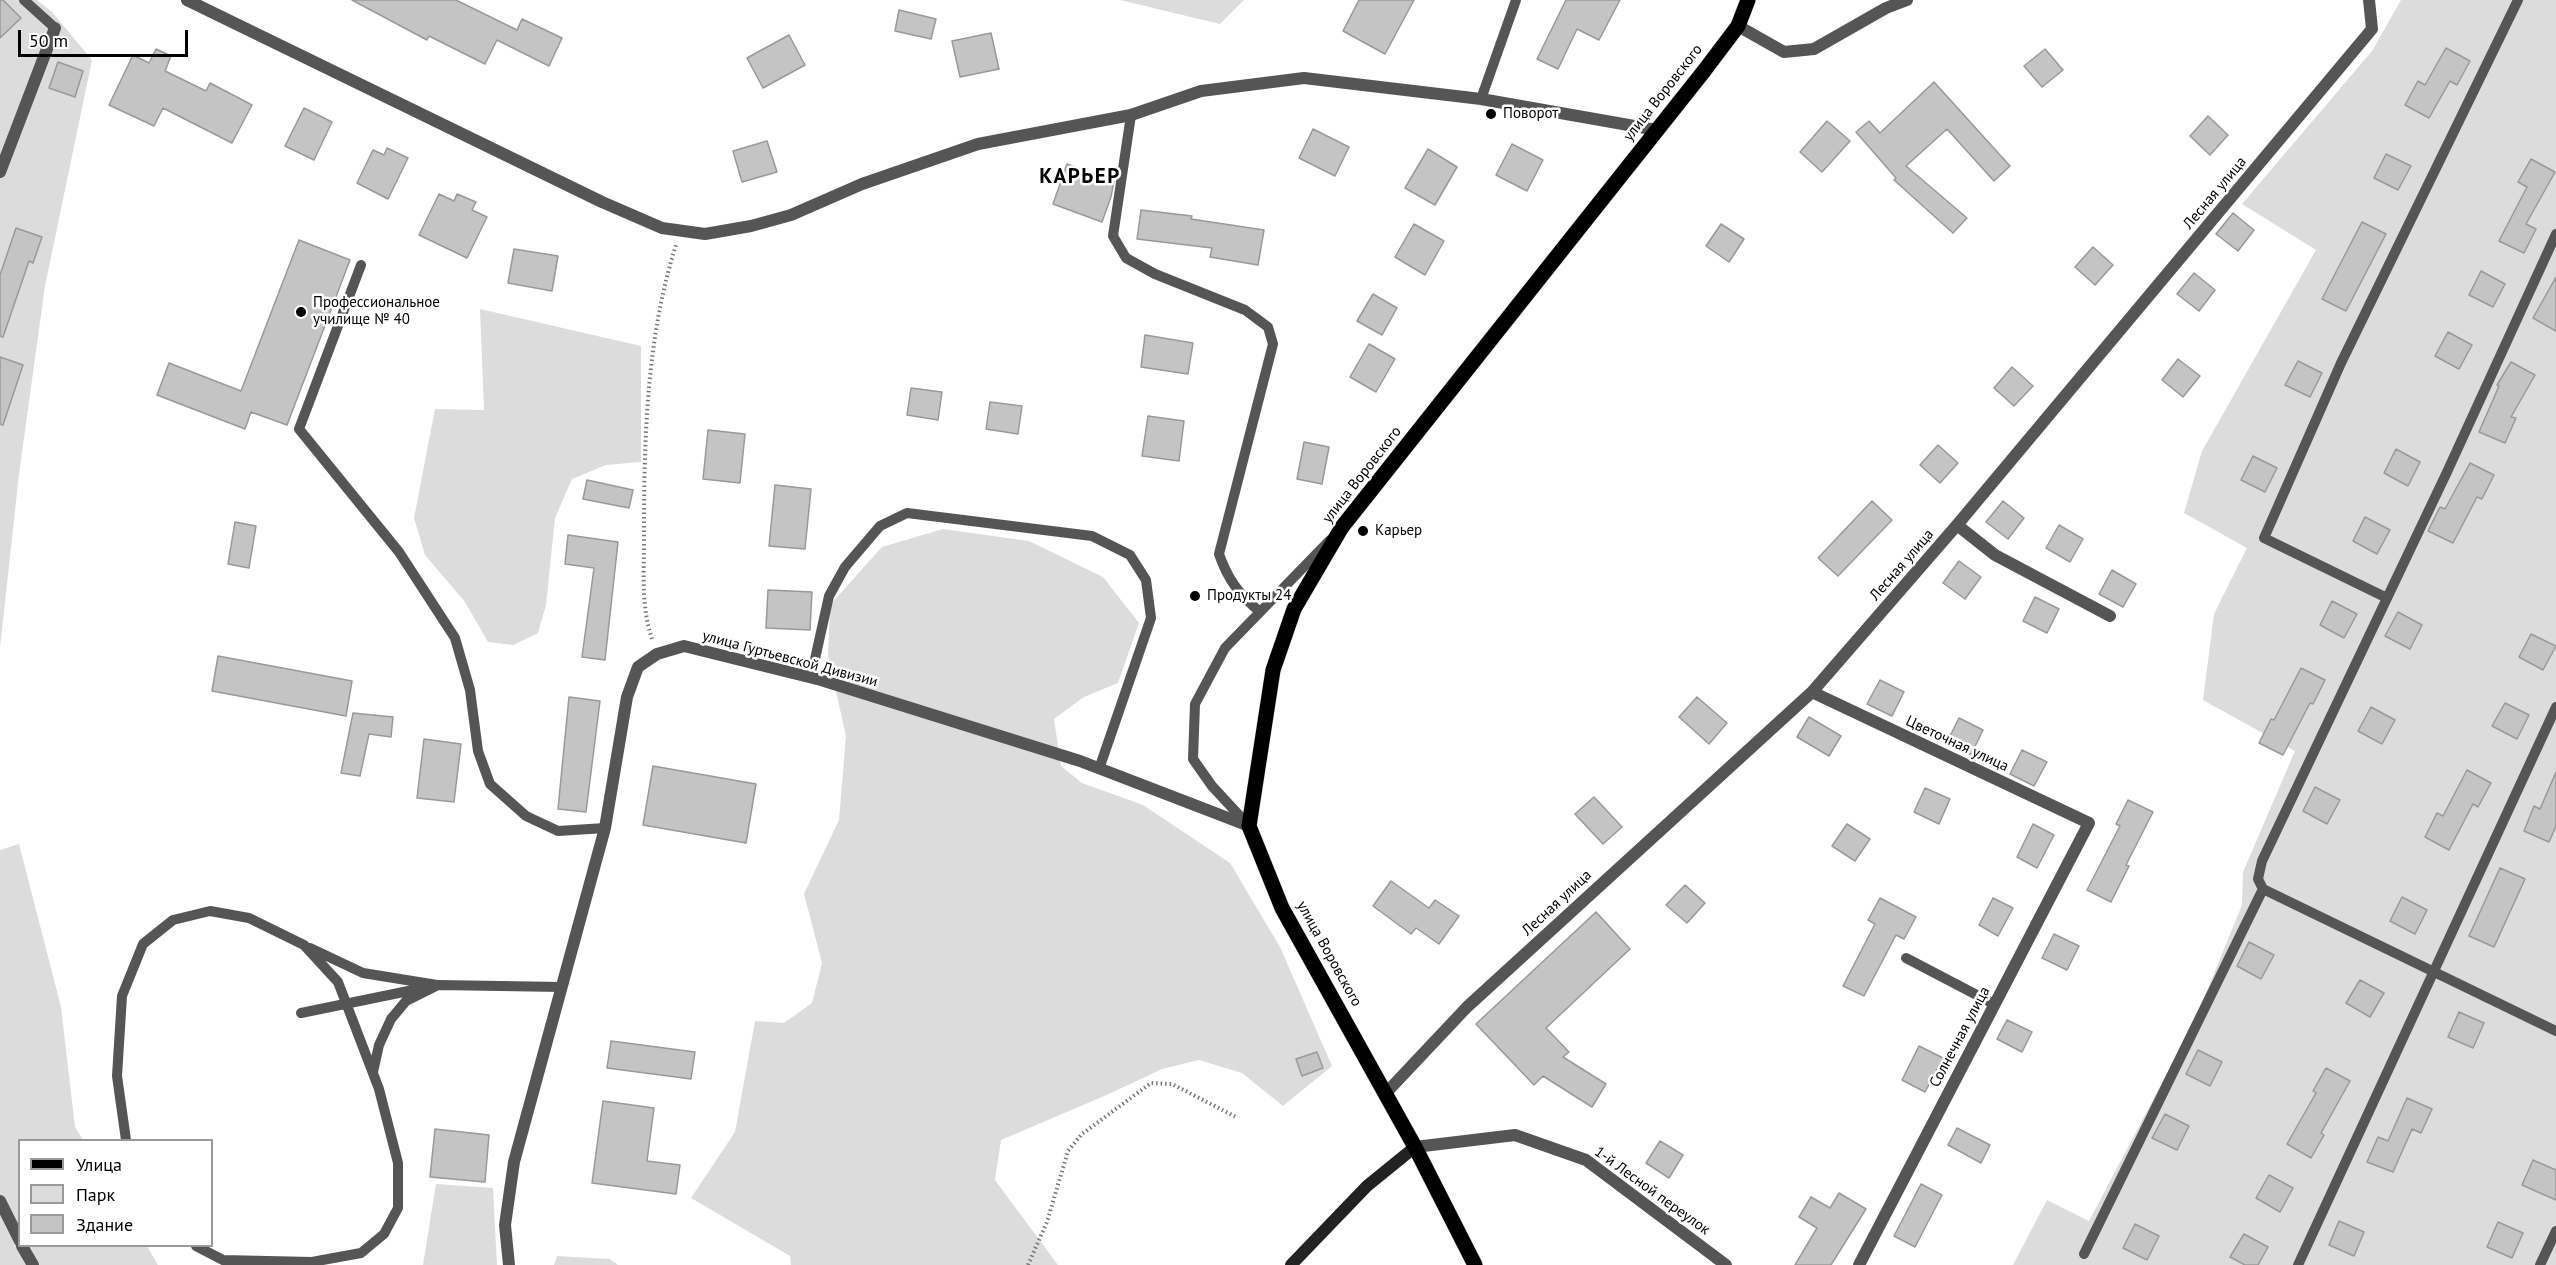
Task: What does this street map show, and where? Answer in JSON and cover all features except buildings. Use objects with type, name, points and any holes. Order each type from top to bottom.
[{"type":"main road","name":"улица Воровского","points":[[1475,1265],[1415,1147],[1282,908],[1249,826],[1273,670],[1294,609],[1342,527],[1738,26],[1748,0]]},
{"type":"street","points":[[187,0],[602,202],[662,228],[705,234],[752,226],[791,215],[862,184],[978,144],[1131,115],[1201,91],[1304,78],[1481,99],[1657,130]]},
{"type":"street","points":[[1738,26],[1784,52],[1814,48],[1886,8],[1907,0]]},
{"type":"street","name":"Лесная улица","points":[[1385,1094],[1475,999],[1812,692],[1957,525],[2372,28],[2369,0]]},
{"type":"street","points":[[0,172],[55,28]]},
{"type":"street","points":[[1957,525],[1995,555],[2110,616]]},
{"type":"street","name":"улица Гуртьевской Дивизии","points":[[509,1265],[505,1226],[514,1162],[605,828],[627,697],[638,668],[657,654],[684,646],[811,677],[1099,769],[1249,826]]},
{"type":"street","name":"Цветочная улица","points":[[1812,692],[2089,823]]},
{"type":"street","name":"Солнечная улица","points":[[1858,1265],[2089,823]]},
{"type":"street","name":"1-й Лесной переулок","points":[[1415,1147],[1515,1135],[1586,1160],[1726,1265]]},
{"type":"street","points":[[1291,1265],[1367,1186],[1415,1147]]},
{"type":"street","points":[[0,1201],[18,1237]]},
{"type":"street","points":[[23,1247],[33,1265]]},
{"type":"lane","points":[[24,0],[55,28]]},
{"type":"lane","points":[[1481,99],[1516,0]]},
{"type":"lane","points":[[2387,598],[2264,538],[2346,352],[2518,0]]},
{"type":"lane","points":[[1131,115],[1113,236],[1126,258],[1155,274],[1245,310],[1269,327],[1273,344],[1219,554],[1227,576],[1244,598],[1260,612]]},
{"type":"lane","points":[[2556,234],[2262,861],[2258,879],[2263,890],[2556,1031]]},
{"type":"lane","points":[[361,265],[298,429],[399,552],[455,638],[470,690],[478,751],[490,784],[526,816],[558,831],[605,828]]},
{"type":"lane","points":[[811,677],[829,596],[845,567],[880,526],[907,513],[1092,536],[1130,555],[1146,580],[1151,618],[1099,769]]},
{"type":"lane","points":[[1249,826],[1212,786],[1193,759],[1196,704],[1225,648],[1342,527]]},
{"type":"lane","points":[[2298,1265],[2556,707]]},
{"type":"lane","points":[[2084,1254],[2263,890]]},
{"type":"lane","points":[[126,1139],[117,1077],[122,996],[143,944],[173,920],[210,911],[249,918],[363,973],[438,986],[562,987]]},
{"type":"lane","points":[[200,1247],[223,1260],[312,1262],[361,1253],[384,1234],[398,1208],[398,1163],[373,1072],[338,982],[304,945]]},
{"type":"lane","points":[[1906,958],[1994,1004]]},
{"type":"lane","points":[[301,1013],[438,986]]},
{"type":"lane","points":[[373,1072],[379,1045],[391,1018],[406,1001],[438,986]]},
{"type":"lane","points":[[2540,1265],[2556,1231]]},
{"type":"path","points":[[657,654],[645,616],[644,501],[651,359],[663,286],[681,230]]},
{"type":"path","points":[[1028,1265],[1047,1222],[1068,1151],[1082,1134],[1151,1083],[1172,1084],[1236,1117]]},
{"type":"green space","points":[[0,0],[37,0],[52,12],[92,60],[45,286],[19,474],[0,648]]},
{"type":"green space","points":[[1120,0],[1244,0],[1220,24]]},
{"type":"green space","points":[[2401,0],[2556,0],[2556,1265],[2013,1265],[2047,1200],[2089,1221],[2195,1020],[2242,905],[2243,872],[2295,751],[2203,700],[2214,614],[2247,548],[2184,513],[2202,451],[2316,250],[2242,204],[2372,51]]},
{"type":"green space","points":[[480,309],[641,346],[641,462],[606,465],[572,479],[555,518],[546,605],[538,633],[513,645],[488,642],[465,602],[425,555],[414,518],[435,409],[484,410]]},
{"type":"green space","points":[[943,529],[1029,541],[1103,577],[1139,623],[1118,683],[1084,697],[1054,719],[1061,766],[1082,783],[1143,805],[1230,863],[1280,947],[1332,1066],[1283,1106],[1242,1073],[1199,1060],[1162,1069],[1001,1140],[995,1180],[1058,1265],[791,1265],[790,1256],[691,1198],[735,1132],[755,1021],[784,1023],[812,1003],[822,963],[804,894],[839,820],[846,736],[828,656],[830,605],[882,547]]},
{"type":"green space","points":[[19,844],[61,1007],[75,1127],[82,1139],[18,1139],[18,1247],[148,1247],[158,1265],[0,1265],[0,850]]},
{"type":"green space","points":[[436,1184],[493,1188],[497,1265],[423,1265]]},
{"type":"green space","points":[[557,1256],[610,1259],[618,1265],[554,1265]]},
{"type":"place","name":"Поворот","points":[[1491,114]]},
{"type":"place","name":"Профессиональное училище № 40","points":[[301,312]]},
{"type":"place","name":"Карьер","points":[[1363,531]]},
{"type":"place","name":"Продукты 24","points":[[1195,596]]},
{"type":"district","name":"КАРЬЕР","points":[[1080,177]]}]
